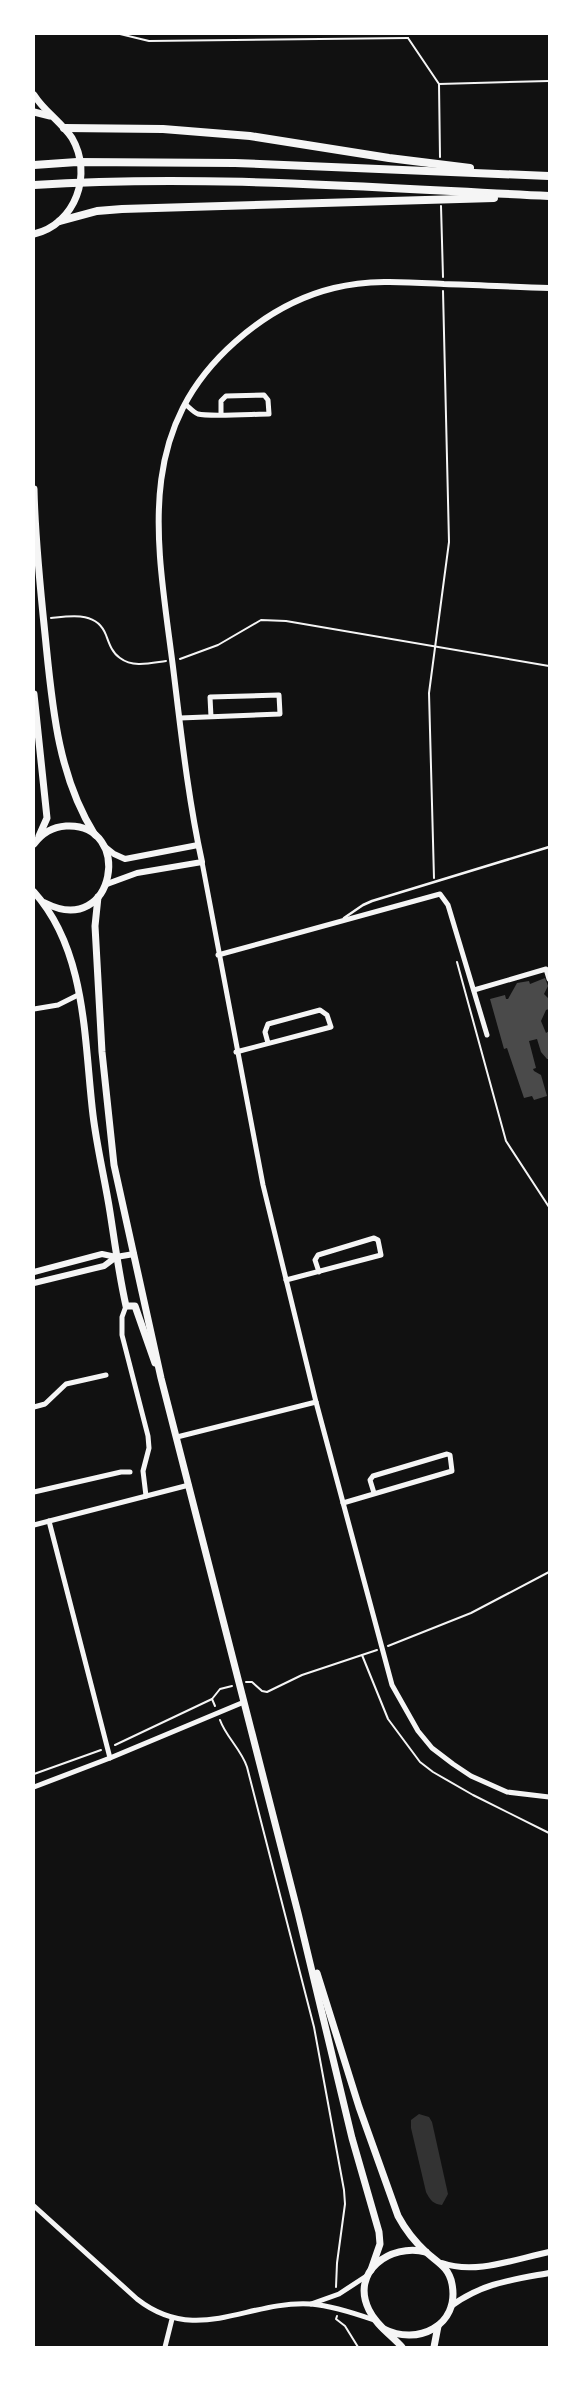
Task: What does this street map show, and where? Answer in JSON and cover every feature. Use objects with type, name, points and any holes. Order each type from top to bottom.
[{"type":"main road","points":[[34,95],[50,116],[71,137],[82,165],[80,188],[75,202],[60,221]]},
{"type":"main road","points":[[34,112],[50,116]]},
{"type":"main road","points":[[64,128],[163,129],[250,136],[389,158],[545,176]]},
{"type":"main road","points":[[34,165],[77,162],[235,163],[545,176]]},
{"type":"main road","points":[[34,185],[78,182],[207,181],[549,197]]},
{"type":"main road","points":[[35,236],[60,221],[97,211],[186,206],[409,199],[549,197]]},
{"type":"main road","points":[[34,490],[42,607],[52,702],[62,754],[73,791],[109,858],[110,871],[107,884],[91,904],[73,910],[63,910],[45,903]]},
{"type":"main road","points":[[34,694],[47,818],[36,841]]},
{"type":"main road","points":[[36,841],[59,826],[72,826],[84,829],[95,835]]},
{"type":"main road","points":[[34,893],[45,903],[55,920],[66,948],[78,995],[86,1043],[95,1133],[126,1306],[135,1306],[150,1352],[161,1378]]},
{"type":"main road","points":[[98,897],[95,926],[106,1110],[114,1165],[161,1378],[298,1913],[352,2138],[379,2232],[380,2244],[365,2295],[368,2308],[374,2320],[402,2347]]},
{"type":"main road","points":[[298,1913],[359,2107],[391,2200],[403,2227],[427,2253],[442,2264],[452,2283],[451,2306],[439,2325],[434,2347]]},
{"type":"main road","points":[[370,2273],[379,2260],[402,2250],[414,2249],[427,2253]]},
{"type":"main road","points":[[384,2329],[406,2336],[429,2332],[439,2325]]},
{"type":"street","points":[[549,288],[377,282],[334,288],[296,301],[254,326],[211,366],[185,404],[168,447],[158,496],[158,535],[180,718],[198,845],[236,1052],[263,1185],[286,1280],[381,1648],[396,1697],[418,1731],[432,1748],[465,1772],[507,1792],[549,1797]]},
{"type":"street","points":[[185,404],[198,414],[221,414],[269,414],[268,400],[264,395],[226,396],[221,401],[221,414]]},
{"type":"street","points":[[180,718],[211,717],[280,714],[279,695],[210,697],[211,717]]},
{"type":"street","points":[[104,846],[114,854],[125,859],[198,845]]},
{"type":"street","points":[[107,884],[137,873],[202,862]]},
{"type":"street","points":[[218,955],[440,894],[448,905],[487,1035]]},
{"type":"street","points":[[473,987],[546,969],[549,979]]},
{"type":"street","points":[[34,1010],[58,1005],[78,995]]},
{"type":"street","points":[[236,1052],[268,1044],[331,1026],[327,1015],[320,1010],[268,1024],[265,1032],[268,1044]]},
{"type":"street","points":[[286,1280],[319,1272],[381,1255],[378,1240],[374,1238],[318,1255],[315,1260],[319,1272]]},
{"type":"street","points":[[34,1272],[102,1254],[116,1257],[134,1254]]},
{"type":"street","points":[[34,1283],[104,1266],[116,1257]]},
{"type":"street","points":[[126,1306],[122,1317],[122,1336],[149,1448],[143,1471],[146,1496]]},
{"type":"street","points":[[34,1407],[45,1404],[66,1384],[106,1375]]},
{"type":"street","points":[[177,1437],[316,1402]]},
{"type":"street","points":[[343,1503],[452,1471],[450,1455],[447,1454],[372,1476],[370,1480],[374,1493]]},
{"type":"street","points":[[34,1492],[121,1472],[130,1472]]},
{"type":"street","points":[[34,1525],[189,1485]]},
{"type":"street","points":[[49,1521],[110,1758]]},
{"type":"street","points":[[34,1787],[110,1758],[244,1702]]},
{"type":"street","points":[[34,2206],[137,2299],[151,2310],[172,2319],[206,2320],[310,2304],[339,2294],[370,2273]]},
{"type":"street","points":[[442,2264],[455,2268],[469,2269],[549,2252]]},
{"type":"street","points":[[451,2306],[471,2292],[486,2286],[549,2273]]},
{"type":"street","points":[[310,2304],[340,2309],[374,2320]]},
{"type":"street","points":[[165,2347],[172,2319]]},
{"type":"lane","points":[[341,921],[363,905],[372,901],[549,848]]},
{"type":"path","points":[[120,34],[149,41],[408,38]]},
{"type":"path","points":[[408,34],[408,38],[439,84],[440,115]]},
{"type":"path","points":[[439,84],[549,81]]},
{"type":"path","points":[[442,244],[443,262]]},
{"type":"path","points":[[432,845],[429,693],[449,542],[444,306]]},
{"type":"path","points":[[49,619],[82,616],[91,618],[105,632],[114,652],[128,662],[139,664],[172,660],[208,650],[260,620],[286,621],[549,666]]},
{"type":"path","points":[[463,986],[506,1141],[549,1207]]},
{"type":"path","points":[[249,1681],[262,1692],[267,1692],[302,1675],[381,1648],[472,1613],[549,1572]]},
{"type":"path","points":[[34,1774],[108,1748],[212,1699],[220,1689]]},
{"type":"path","points":[[212,1699],[226,1734],[241,1751],[247,1766],[314,2027],[344,2190],[342,2232],[337,2263]]},
{"type":"shaded area","points":[[419,2114],[429,2117],[432,2122],[448,2194],[442,2205],[432,2201],[426,2192],[411,2128],[411,2120]]},
{"type":"building","points":[[545,978],[548,986],[544,994],[549,999],[549,1009],[546,1010],[541,1021],[546,1033],[549,1031],[549,1059],[541,1052],[537,1039],[529,1041],[536,1068],[533,1069],[541,1075],[547,1096],[534,1100],[532,1096],[524,1098],[507,1048],[504,1049],[490,999],[505,995],[506,999],[508,999],[517,983],[529,981],[530,984]]}]
